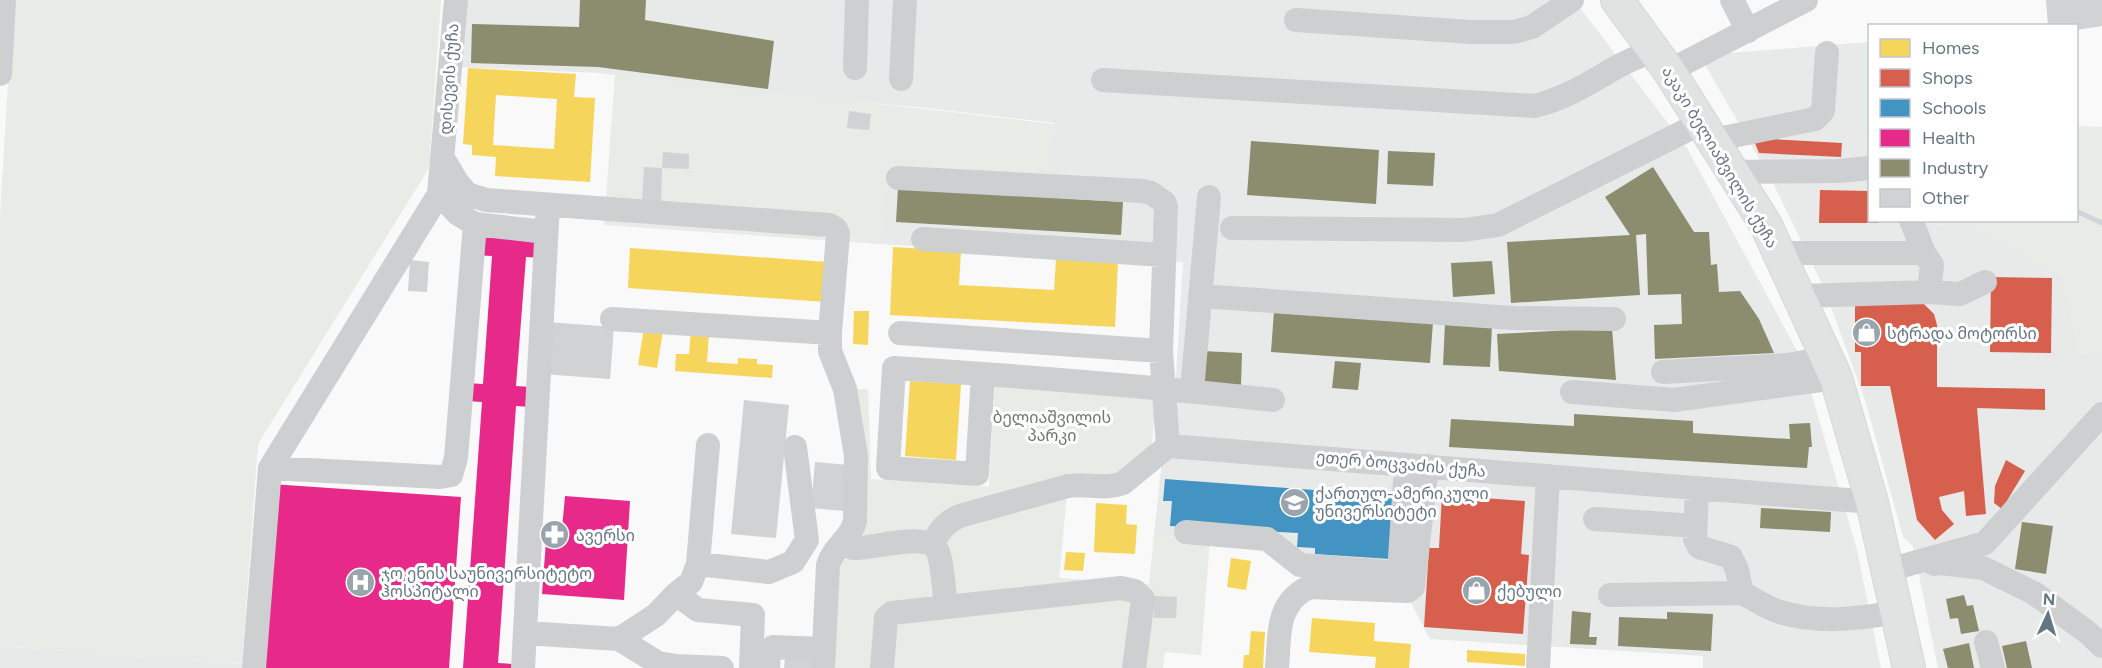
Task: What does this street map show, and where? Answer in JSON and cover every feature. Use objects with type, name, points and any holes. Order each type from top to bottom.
[{"type":"main road","name":"აკაკი ბელიაშვილის ქუჩა","points":[[1617,0],[1708,131],[1766,225],[1800,296],[1831,368],[1872,501],[1909,668]]},
{"type":"street","points":[[0,74],[4,0]]},
{"type":"street","name":"დისევის ქუჩა","points":[[440,194],[456,0]]},
{"type":"street","points":[[855,68],[857,0]]},
{"type":"street","points":[[901,78],[904,0]]},
{"type":"street","points":[[1296,20],[1471,32],[1514,32],[1532,27],[1572,0]]},
{"type":"street","points":[[1732,0],[1748,31]]},
{"type":"street","points":[[1103,80],[1534,106],[1552,102],[1586,87],[1616,68],[1661,61],[1748,31],[1806,0]]},
{"type":"street","points":[[1232,228],[1464,230],[1498,225],[1708,131],[1815,119],[1823,111],[1827,53]]},
{"type":"street","points":[[443,158],[467,194],[486,200],[829,225],[836,229],[838,234],[830,351],[845,389],[856,456],[855,521],[853,530],[836,550],[828,565],[824,658],[773,647],[769,654],[768,668]]},
{"type":"street","points":[[1733,172],[1838,171],[1868,168]]},
{"type":"street","points":[[1838,171],[1844,185],[1868,185]]},
{"type":"street","points":[[898,178],[1143,191],[1158,197],[1166,207],[1161,351],[1168,446],[1123,483],[1115,486],[1081,484],[1068,486],[963,514],[942,526],[932,544]]},
{"type":"street","points":[[254,668],[270,468],[440,194],[458,214],[476,224],[546,232]]},
{"type":"street","points":[[1192,391],[1209,197]]},
{"type":"street","points":[[523,668],[548,205]]},
{"type":"street","points":[[1912,222],[1924,254],[1932,265],[1929,292]]},
{"type":"street","points":[[270,468],[440,477],[451,475],[456,458],[476,224]]},
{"type":"street","points":[[923,239],[1163,255]]},
{"type":"street","points":[[1779,254],[1924,254]]},
{"type":"street","points":[[1800,296],[1929,292],[1960,294],[1985,282]]},
{"type":"street","points":[[1200,296],[1513,318],[1614,319]]},
{"type":"street","points":[[612,319],[830,333]]},
{"type":"street","points":[[900,333],[1161,351]]},
{"type":"street","points":[[1663,372],[1786,365],[1831,368]]},
{"type":"street","points":[[983,374],[977,474],[888,468],[894,368],[983,374],[1165,388],[1273,400]]},
{"type":"street","points":[[1572,392],[1674,400],[1831,368]]},
{"type":"street","points":[[1888,570],[1985,543],[2102,414]]},
{"type":"street","points":[[620,639],[656,615],[691,582],[698,564],[708,445]]},
{"type":"street","name":"ეთერ ბოცვაძის ქუჩა","points":[[1168,446],[1872,501]]},
{"type":"street","points":[[698,564],[769,572],[793,562],[807,540],[795,447]]},
{"type":"street","points":[[1186,532],[1267,539],[1300,566],[1399,573],[1416,465]]},
{"type":"street","points":[[1276,668],[1281,620],[1288,603],[1298,593],[1309,587],[1408,591],[1413,587],[1416,465]]},
{"type":"street","points":[[1538,668],[1548,476]]},
{"type":"street","points":[[1698,488],[1695,539],[1699,547],[1731,557],[1737,570],[1742,593]]},
{"type":"street","points":[[1595,519],[1695,526]]},
{"type":"street","points":[[843,542],[854,548],[926,541],[932,544],[938,551],[946,608]]},
{"type":"street","points":[[1888,570],[1940,563],[1983,568],[2034,593],[2100,642]]},
{"type":"street","points":[[882,668],[886,618],[892,613],[1121,588],[1135,591],[1143,599],[1134,668]]},
{"type":"street","points":[[1610,595],[1742,593],[1778,612],[1838,620],[1897,612]]},
{"type":"street","points":[[676,594],[698,610],[753,615],[751,668]]},
{"type":"street","points":[[525,633],[620,639],[658,663],[722,668]]},
{"type":"street","points":[[1986,642],[1993,668]]},
{"type":"shaded area","points":[[462,0],[1574,0],[1687,148],[1801,358],[1857,550],[1881,668],[1703,668],[1703,656],[1430,639],[1400,582],[1267,544],[1154,535],[1162,460],[1171,460],[1183,262],[879,244],[888,170],[1051,177],[1054,123],[773,94],[598,73],[457,67]]},
{"type":"shaded area","points":[[1868,42],[1868,222],[1925,222],[1975,228],[2063,276],[2079,352],[2102,354],[2102,668],[1938,668],[1913,546],[1903,537],[1865,400],[1824,288],[1773,183],[1703,61],[1717,54]]},
{"type":"shaded area","points":[[0,646],[242,664],[242,668],[0,668]]},
{"type":"green space","points":[[13,0],[441,0],[429,168],[258,444],[242,664],[0,646],[0,215]]},
{"type":"green space","points":[[615,75],[1054,124],[1052,177],[888,170],[879,244],[604,225]]},
{"type":"green space","points":[[2078,126],[2102,127],[2102,354],[2079,352],[2063,276],[1975,228],[1926,223],[2078,222]]},
{"type":"green space","name":"ბელიაშვილის პარკი","points":[[995,385],[1156,394],[1152,445],[1114,476],[1069,473],[1059,578],[1149,584],[1154,535],[1210,540],[1201,655],[1165,652],[1163,668],[834,668],[838,558],[847,559],[863,536],[859,528],[852,389],[868,389],[871,479],[989,487]]},
{"type":"building: Homes","points":[[468,68],[576,74],[574,97],[595,98],[590,182],[495,176],[496,157],[472,155],[472,145],[463,144]],"holes":[[[496,95],[557,99],[554,149],[493,145]]]},
{"type":"building: Homes","points":[[893,247],[961,251],[959,285],[1054,290],[1056,259],[1118,262],[1115,327],[890,315]]},
{"type":"building: Homes","points":[[630,248],[828,262],[825,302],[628,288]]},
{"type":"building: Homes","points":[[854,311],[869,311],[868,345],[853,344]]},
{"type":"building: Homes","points":[[644,328],[663,331],[657,368],[638,365]]},
{"type":"building: Homes","points":[[691,330],[709,332],[707,362],[738,364],[738,358],[757,359],[757,364],[773,365],[772,378],[675,371],[676,354],[689,354]]},
{"type":"building: Homes","points":[[910,381],[961,384],[956,460],[905,456]]},
{"type":"building: Homes","points":[[1096,503],[1127,505],[1126,524],[1137,525],[1135,554],[1094,552]]},
{"type":"building: Homes","points":[[1066,552],[1085,553],[1083,571],[1064,570]]},
{"type":"building: Homes","points":[[1231,558],[1251,561],[1246,590],[1227,587]]},
{"type":"building: Homes","points":[[1312,618],[1375,623],[1374,641],[1411,644],[1409,668],[1375,668],[1376,657],[1309,652]]},
{"type":"building: Homes","points":[[1251,631],[1265,632],[1263,668],[1243,668],[1244,655],[1249,655]]},
{"type":"building: Homes","points":[[1467,650],[1525,654],[1525,666],[1467,662]]},
{"type":"building: Shops","points":[[1753,138],[1842,143],[1841,157],[1759,153]]},
{"type":"building: Shops","points":[[1820,190],[1868,191],[1868,222],[1878,222],[1878,223],[1819,223]]},
{"type":"building: Shops","points":[[1991,277],[2052,278],[2051,353],[1990,352]]},
{"type":"building: Shops","points":[[1855,301],[1922,302],[1934,314],[1937,325],[1937,387],[2045,389],[2045,410],[1977,408],[1986,514],[1966,516],[1964,491],[1939,497],[1942,510],[1954,524],[1935,540],[1917,520],[1890,386],[1861,386],[1861,352],[1855,352]]},
{"type":"building: Shops","points":[[2006,460],[2025,471],[2002,509],[1994,503],[1995,486]]},
{"type":"building: Shops","name":"ქებული","points":[[1442,495],[1525,501],[1521,554],[1529,555],[1523,634],[1424,627],[1429,548],[1439,548]]},
{"type":"building: Schools","points":[[1165,479],[1395,496],[1390,559],[1315,554],[1315,548],[1297,547],[1298,533],[1170,526],[1172,501],[1163,501]]},
{"type":"building: Health","points":[[475,234],[544,239],[543,258],[526,257],[516,386],[532,387],[531,407],[516,406],[498,663],[513,664],[512,668],[463,668],[482,402],[466,401],[467,383],[483,384],[492,256],[474,255]]},
{"type":"building: Health","name":"ჯო ენის საუნივერსიტეტო ჰოსპიტალი","points":[[271,484],[461,497],[449,668],[258,668]]},
{"type":"building: Health","points":[[565,496],[630,501],[624,600],[542,594],[547,528],[562,529]]},
{"type":"building: Industry","points":[[580,0],[646,0],[645,20],[774,41],[768,89],[598,67],[471,63],[472,24],[579,27]]},
{"type":"building: Industry","points":[[1251,141],[1379,150],[1376,204],[1247,195]]},
{"type":"building: Industry","points":[[1388,151],[1435,153],[1433,186],[1387,184]]},
{"type":"building: Industry","points":[[1653,167],[1694,232],[1709,232],[1711,265],[1717,264],[1719,292],[1740,291],[1759,319],[1774,353],[1655,359],[1654,325],[1682,324],[1681,294],[1648,295],[1646,234],[1636,235],[1640,295],[1511,303],[1507,242],[1630,235],[1605,197]]},
{"type":"building: Industry","points":[[898,188],[1123,202],[1121,235],[896,222]]},
{"type":"building: Industry","points":[[1492,261],[1495,294],[1453,297],[1451,263]]},
{"type":"building: Industry","points":[[1274,311],[1433,322],[1430,363],[1271,352]]},
{"type":"building: Industry","points":[[1445,323],[1492,326],[1490,367],[1443,365]]},
{"type":"building: Industry","points":[[1612,328],[1616,380],[1499,371],[1497,334]]},
{"type":"building: Industry","points":[[1202,351],[1242,353],[1241,385],[1201,383]]},
{"type":"building: Industry","points":[[1335,361],[1361,363],[1358,390],[1332,388]]},
{"type":"building: Industry","points":[[1574,414],[1693,421],[1693,433],[1790,439],[1789,424],[1810,423],[1812,447],[1809,447],[1807,468],[1449,447],[1451,419],[1574,426]]},
{"type":"building: Industry","points":[[1761,508],[1831,512],[1830,532],[1760,528]]},
{"type":"building: Industry","points":[[2022,522],[2053,526],[2046,574],[2015,569]]},
{"type":"building: Industry","points":[[1964,595],[1967,606],[1973,605],[1979,631],[1961,634],[1958,618],[1950,619],[1946,599]]},
{"type":"building: Industry","points":[[1572,611],[1591,613],[1589,637],[1597,637],[1596,645],[1570,644]]},
{"type":"building: Industry","points":[[1667,612],[1713,614],[1711,651],[1618,646],[1619,617],[1667,619]]},
{"type":"building: Industry","points":[[2026,641],[2032,668],[2007,668],[2002,646]]},
{"type":"building: Industry","points":[[1969,643],[1974,668],[1948,668],[1943,649]]},
{"type":"building: Other","points":[[2046,0],[2102,0],[2102,26],[2078,30],[2078,24],[2048,24]]},
{"type":"building: Other","points":[[849,111],[871,114],[869,130],[847,128]]},
{"type":"building: Other","points":[[663,152],[689,154],[689,169],[662,168]]},
{"type":"building: Other","points":[[644,167],[662,168],[661,203],[642,202]]},
{"type":"building: Other","points":[[410,260],[429,262],[427,292],[408,291]]},
{"type":"building: Other","points":[[546,322],[614,327],[610,379],[542,374]]},
{"type":"building: Other","points":[[744,400],[789,405],[776,538],[731,534]]},
{"type":"building: Other","points":[[815,462],[849,465],[844,511],[811,508]]},
{"type":"building: Other","points":[[1154,596],[1177,597],[1176,618],[1154,618]]},
{"type":"building: Other","points":[[785,657],[820,660],[819,668],[784,668]]},
{"type":"waterway","points":[[2078,212],[2102,223]]},
{"type":"place","name":"სტრადა მოტორსი","points":[[1866,333]]},
{"type":"place","name":"ქართულ-ამერიკული უნივერსიტეტი","points":[[1294,502]]},
{"type":"place","name":"ავერსი","points":[[555,535]]},
{"type":"place","name":"ჯო ენის საუნივერსიტეტო ჰოსპიტალი","points":[[360,582]]},
{"type":"place","name":"ქებული","points":[[1476,591]]}]
